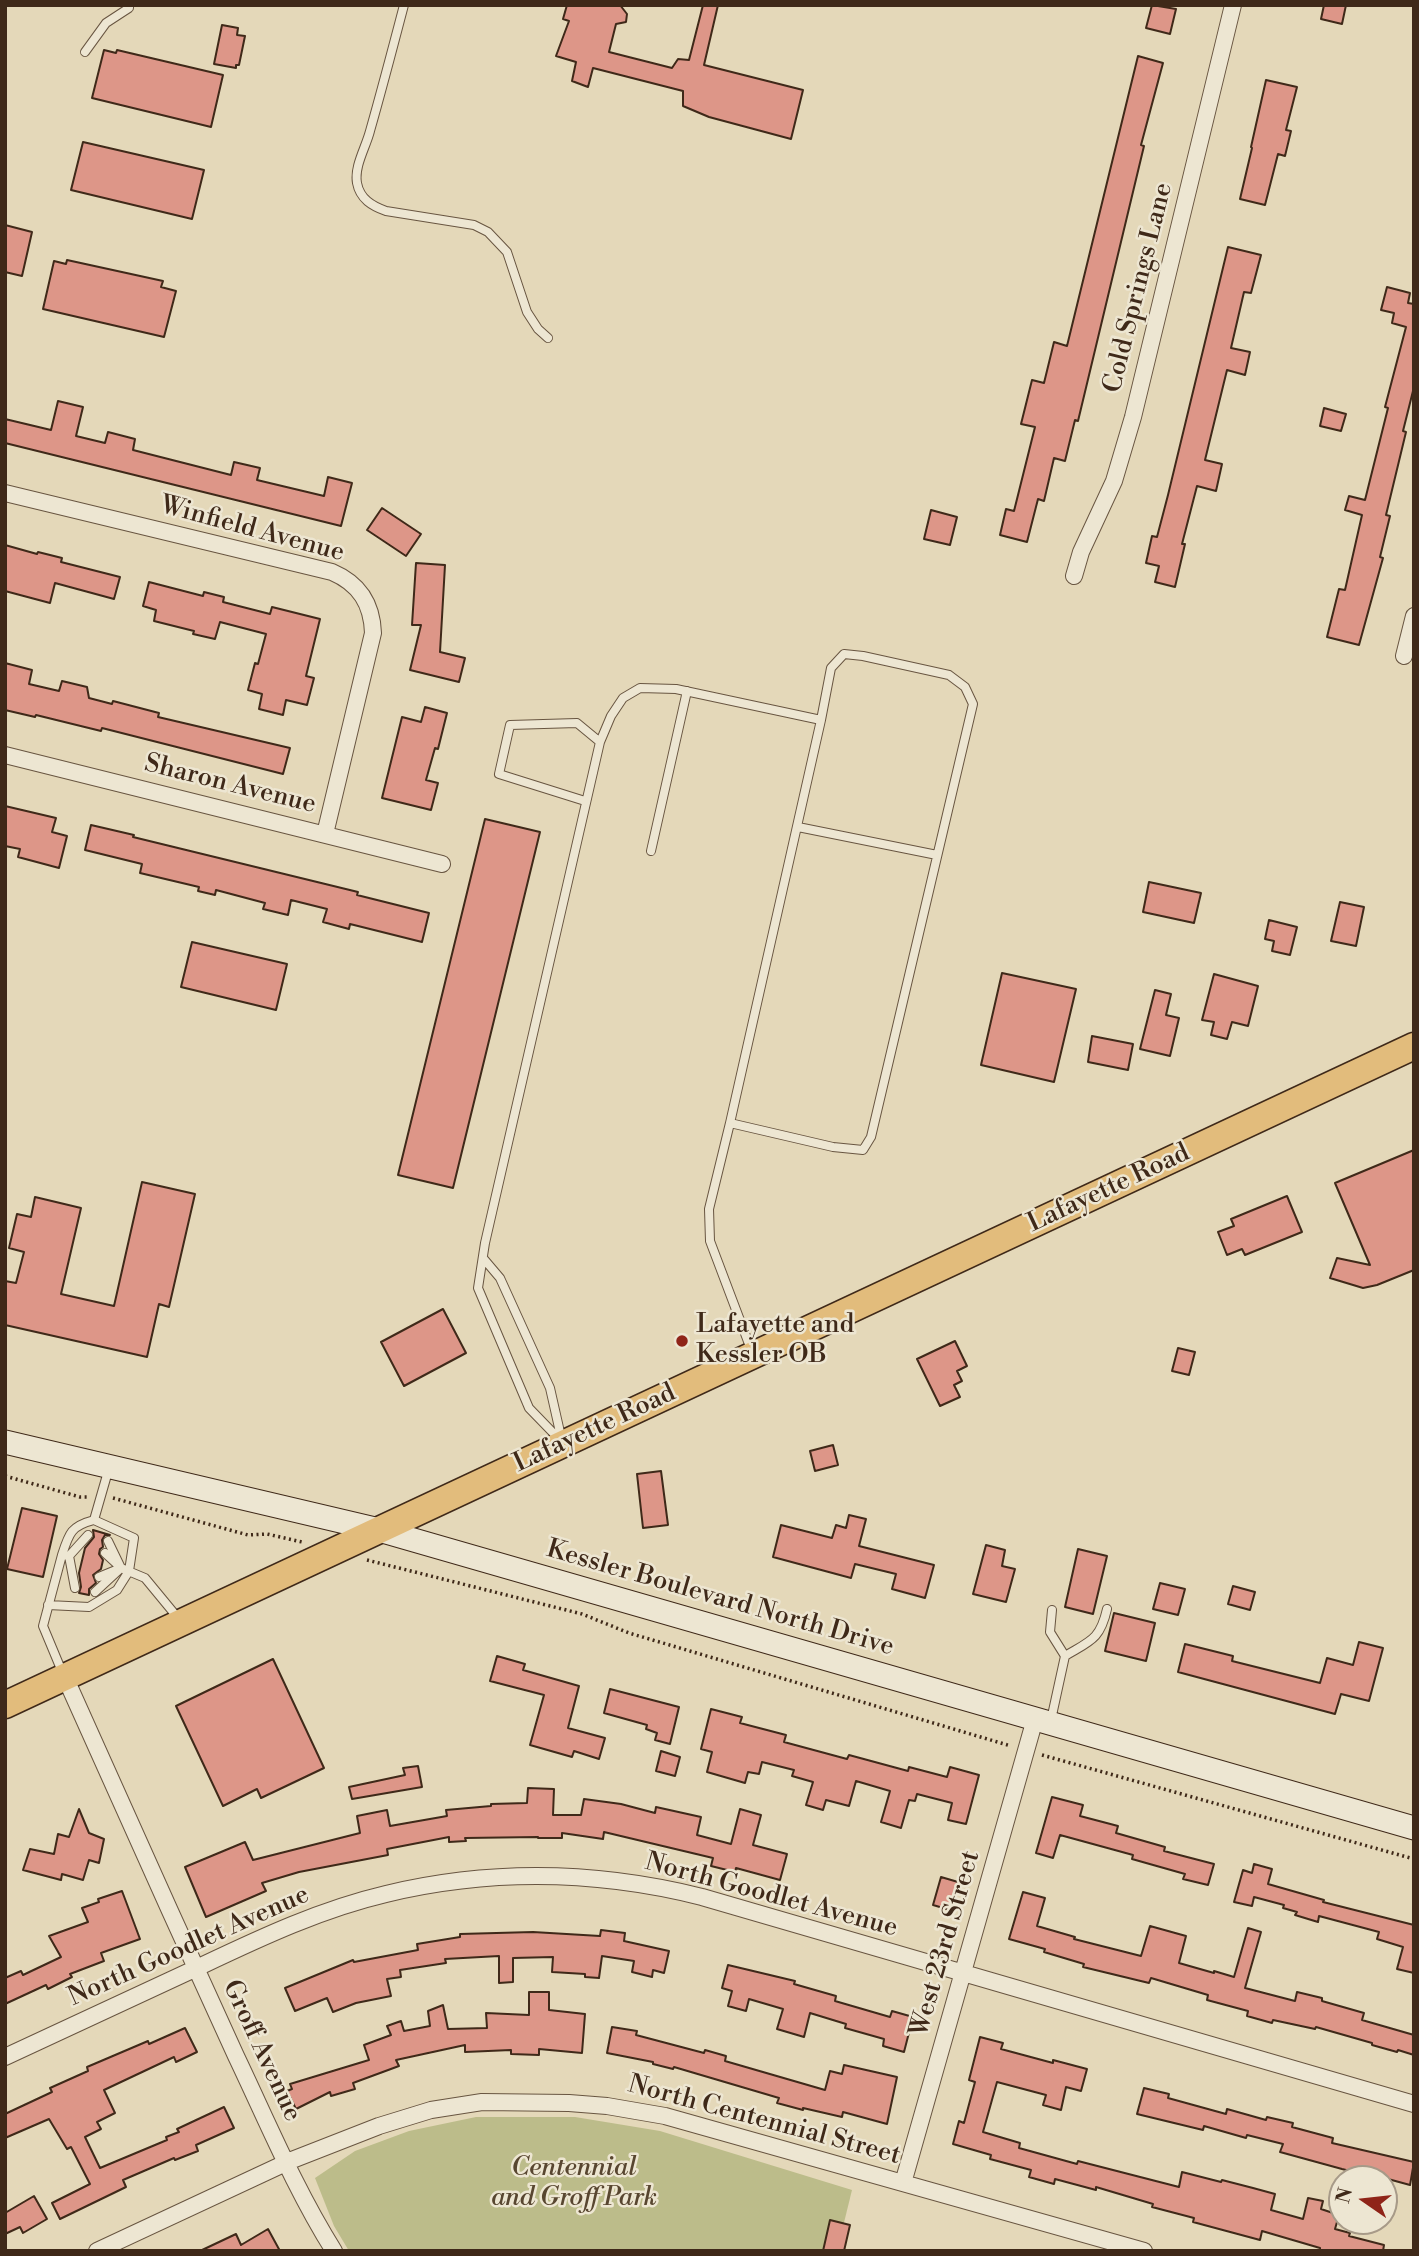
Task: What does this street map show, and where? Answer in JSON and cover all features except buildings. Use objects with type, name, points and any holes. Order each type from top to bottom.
[{"type":"main road","name":"Lafayette Road","points":[[5,1705],[1414,1046]]},
{"type":"main road","name":"Kessler Boulevard North Drive","points":[[5,1442],[379,1530],[1414,1828]]},
{"type":"street","name":"Cold Springs Lane","points":[[1074,576],[1081,552],[1115,481],[1133,417],[1233,5]]},
{"type":"street","name":"Winfield Avenue","points":[[5,493],[332,572],[355,586],[370,607],[373,633],[325,834]]},
{"type":"street","points":[[1404,656],[1414,616]]},
{"type":"street","name":"Sharon Avenue","points":[[5,755],[442,864]]},
{"type":"street","name":"Groff Avenue","points":[[65,1677],[195,1968],[286,2163],[334,2251]]},
{"type":"street","name":"West 23rd Street","points":[[904,2183],[1026,1751],[1043,1721]]},
{"type":"street","name":"North Goodlet Avenue","points":[[5,2057],[195,1968],[310,1918],[384,1894],[469,1879],[539,1876],[616,1881],[685,1893],[1414,2104]]},
{"type":"street","name":"North Centennial Street","points":[[97,2251],[286,2163],[379,2126],[430,2110],[482,2102],[569,2103],[607,2106],[665,2116],[1144,2251]]},
{"type":"lane","points":[[85,52],[106,23],[129,8],[129,5]]},
{"type":"lane","points":[[404,5],[358,166],[357,182],[362,197],[373,207],[386,211],[474,225],[488,232],[506,253],[527,312],[538,329],[548,338]]},
{"type":"lane","points":[[730,1123],[833,1147],[863,1150],[871,1137],[973,704],[965,687],[949,675],[844,654],[831,668],[709,1209],[710,1241],[754,1355]]},
{"type":"lane","points":[[563,1444],[529,1408],[478,1288],[485,1244],[600,743],[611,716],[623,698],[640,688],[676,689],[821,720]]},
{"type":"lane","points":[[651,851],[687,691]]},
{"type":"lane","points":[[585,801],[499,774],[510,726],[577,723],[600,743]]},
{"type":"lane","points":[[797,827],[937,855]]},
{"type":"lane","points":[[484,1258],[500,1278],[550,1388],[563,1444]]},
{"type":"lane","points":[[94,1520],[109,1467]]},
{"type":"lane","points":[[48,1605],[89,1607],[117,1590],[134,1538],[94,1520],[81,1523],[68,1533],[65,1555],[48,1605],[43,1626],[65,1677]]},
{"type":"lane","points":[[65,1555],[88,1535]]},
{"type":"lane","points":[[108,1541],[125,1570]]},
{"type":"lane","points":[[65,1555],[85,1548]]},
{"type":"lane","points":[[105,1553],[125,1570],[145,1578],[182,1623]]},
{"type":"lane","points":[[65,1555],[79,1572]]},
{"type":"lane","points":[[65,1555],[75,1588]]},
{"type":"lane","points":[[99,1577],[125,1570]]},
{"type":"lane","points":[[95,1592],[125,1570]]},
{"type":"lane","points":[[1043,1721],[1065,1656],[1092,1641],[1104,1625],[1107,1609]]},
{"type":"lane","points":[[1052,1610],[1050,1632],[1065,1656]]},
{"type":"path","points":[[5,1476],[80,1497],[118,1498],[248,1535],[278,1535],[393,1568],[509,1594],[582,1614],[629,1633],[1026,1751],[1414,1859]]},
{"type":"green space","name":"Centennial and Groff Park","points":[[476,2117],[575,2117],[660,2131],[852,2190],[837,2251],[349,2251],[334,2226],[315,2178],[355,2151],[409,2131]]},
{"type":"place","name":"Lafayette and Kessler OB","points":[[682,1341]]}]
